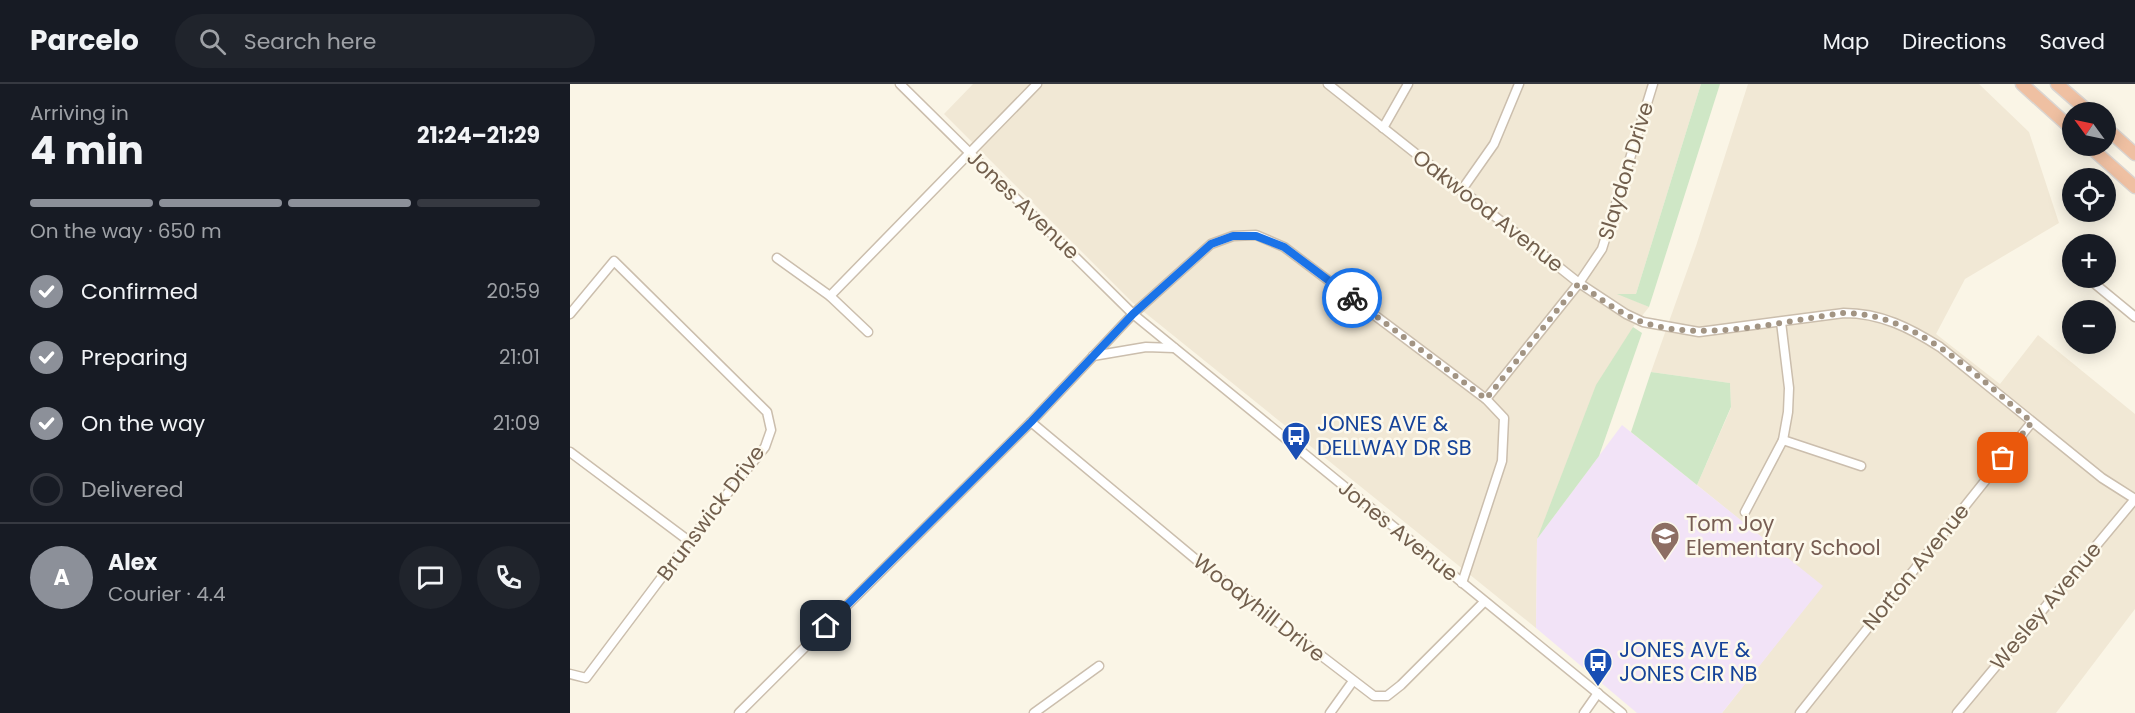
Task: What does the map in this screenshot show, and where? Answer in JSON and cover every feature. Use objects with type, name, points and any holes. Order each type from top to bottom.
[{"type":"highway","points":[[2022,84],[2062,120]]},
{"type":"highway","points":[[2057,84],[2078,102]]},
{"type":"highway","points":[[2116,137],[2135,154]]},
{"type":"highway","points":[[2100,156],[2135,187]]},
{"type":"street","name":"Jones Avenue","points":[[900,84],[1133,314],[1622,713]]},
{"type":"street","points":[[830,296],[1037,84]]},
{"type":"street","name":"Oakwood Avenue","points":[[1328,84],[1579,283],[1626,314],[1643,322],[1699,332],[1844,313],[1888,320],[1913,330],[1940,347],[2102,478],[2135,499]]},
{"type":"street","points":[[1383,128],[1408,84]]},
{"type":"street","points":[[1461,191],[1494,144],[1520,84]]},
{"type":"street","name":"Slaydon Drive","points":[[1486,399],[1579,283],[1602,249],[1653,84]]},
{"type":"street","points":[[739,713],[1031,422],[1133,314],[1211,244],[1233,236],[1256,236],[1284,247],[1486,399],[1504,418],[1502,461],[1462,583]]},
{"type":"street","points":[[777,258],[830,296],[868,332]]},
{"type":"street","name":"Brunswick Drive","points":[[570,314],[614,261],[767,412],[771,430],[765,447],[689,542],[586,678],[570,674]]},
{"type":"street","points":[[2100,288],[2135,317]]},
{"type":"street","points":[[1744,512],[1783,440],[1789,388],[1781,322]]},
{"type":"street","points":[[1093,356],[1146,347],[1174,348]]},
{"type":"street","name":"Woodyhill Drive","points":[[1031,422],[1199,562],[1374,696],[1387,696],[1401,685],[1484,602]]},
{"type":"street","name":"Norton Avenue","points":[[1800,713],[2032,422]]},
{"type":"street","points":[[1783,440],[1861,466]]},
{"type":"street","points":[[570,453],[689,542]]},
{"type":"street","name":"Wesley Avenue","points":[[1957,713],[2135,499]]},
{"type":"street","points":[[1034,713],[1099,666]]},
{"type":"street","points":[[1330,713],[1353,681]]},
{"type":"street","points":[[1584,713],[1598,693]]},
{"type":"shaded area","points":[[973,84],[1701,84],[1636,294],[1619,294],[1649,307],[1633,327],[1537,539],[1536,628],[1133,303],[944,114]]},
{"type":"shaded area","points":[[1748,84],[1979,84],[2029,132],[2059,223],[1965,279],[1936,334],[2000,384],[2038,335],[2135,414],[2135,609],[2056,713],[1722,713],[1822,586],[1697,485],[1731,408],[1730,383],[1651,372],[1696,246]]},
{"type":"shaded area","name":"Tom Joy Elementary School","points":[[1622,425],[1823,586],[1722,713],[1637,713],[1536,628],[1537,539]]},
{"type":"green space","points":[[1701,84],[1720,84],[1649,307],[1617,294],[1636,294]]},
{"type":"green space","points":[[1633,327],[1642,333],[1599,456],[1537,539],[1596,385]]},
{"type":"green space","points":[[1651,372],[1730,383],[1731,407],[1697,485],[1631,432]]},
{"type":"way so far","points":[[1352,298],[1486,399],[1579,283],[1605,302],[1643,322],[1699,332],[1844,313],[1888,320],[1913,330],[1940,347],[2032,422],[2003,458]]},
{"type":"place","name":"JONES AVE & DELLWAY DR SB","points":[[1296,462]]},
{"type":"place","name":"Tom Joy Elementary School","points":[[1665,562]]},
{"type":"place","name":"JONES AVE & JONES CIR NB","points":[[1598,688]]},
{"type":"route","points":[[826,626],[1031,422],[1133,314],[1211,244],[1233,236],[1256,236],[1284,247],[1352,298]]}]
